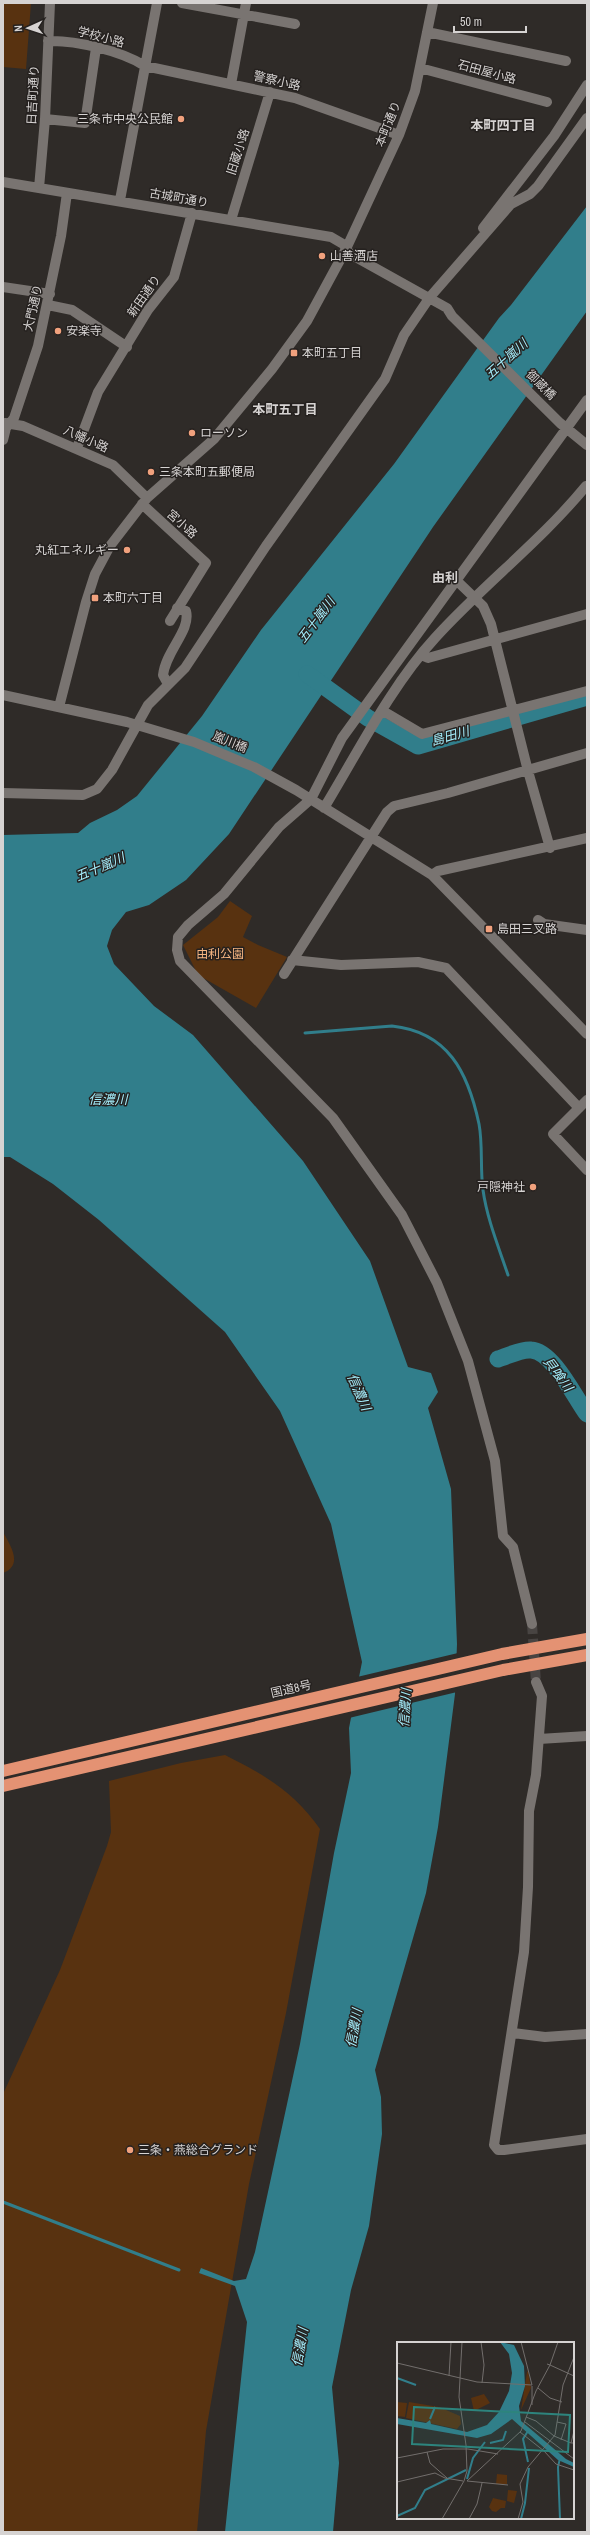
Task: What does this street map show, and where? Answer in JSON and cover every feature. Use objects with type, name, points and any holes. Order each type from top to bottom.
[{"type":"highway","name":"国道8号","points":[[3,1771],[502,1654],[587,1639]]},
{"type":"highway","points":[[3,1786],[503,1670],[587,1655]]},
{"type":"street","name":"日吉町通り","points":[[39,188],[45,119],[50,3]]},
{"type":"street","points":[[120,200],[158,3]]},
{"type":"street","points":[[182,3],[295,24]]},
{"type":"street","points":[[231,84],[246,3]]},
{"type":"street","name":"本町通り","points":[[59,707],[86,602],[95,574],[110,546],[144,501],[214,439],[272,369],[308,321],[346,249],[399,135],[415,91],[433,3]]},
{"type":"street","points":[[427,32],[566,61]]},
{"type":"street","name":"学校小路","points":[[48,41],[62,40],[96,48],[136,60],[145,66]]},
{"type":"street","points":[[45,119],[84,123],[96,48]]},
{"type":"street","name":"警察小路","points":[[145,66],[295,98],[399,135]]},
{"type":"street","name":"石田屋小路","points":[[420,68],[547,102]]},
{"type":"street","points":[[464,256],[491,216],[554,136],[587,85]]},
{"type":"street","name":"旧蔵小路","points":[[231,220],[270,92]]},
{"type":"street","points":[[3,793],[90,794],[97,789],[112,770],[148,705],[185,668],[266,546],[385,379],[404,335],[430,297],[464,256],[511,204],[530,194],[538,186],[587,118]]},
{"type":"street","name":"古城町通り","points":[[3,182],[120,200],[331,237],[350,254],[430,297]]},
{"type":"street","name":"大門通り","points":[[3,440],[7,423],[14,418],[38,346],[48,305],[67,193]]},
{"type":"street","name":"新田通り","points":[[77,448],[98,392],[127,347],[148,310],[174,277],[192,213]]},
{"type":"street","points":[[3,287],[50,294]]},
{"type":"street","name":"御蔵橋","points":[[430,297],[447,308],[452,316],[563,426],[587,445]]},
{"type":"street","points":[[48,305],[72,310],[127,347]]},
{"type":"street","points":[[532,1624],[513,1547],[503,1536],[495,1461],[468,1361],[437,1283],[402,1215],[333,1118],[180,961],[177,950],[178,937],[188,925],[224,894],[279,827],[311,799],[342,738],[456,580],[563,426],[587,400]]},
{"type":"street","name":"八幡小路","points":[[7,423],[23,426],[77,448],[113,465],[144,501]]},
{"type":"street","points":[[324,808],[383,711],[421,655],[475,597],[565,511],[586,486]]},
{"type":"street","name":"宮小路","points":[[144,501],[206,563],[177,608]]},
{"type":"street","points":[[456,580],[483,606],[496,638],[528,771],[550,848]]},
{"type":"street","points":[[168,684],[163,675],[167,657],[187,624],[186,611],[177,608],[170,621]]},
{"type":"street","points":[[421,655],[428,658],[587,614]]},
{"type":"street","points":[[383,711],[422,734],[587,691]]},
{"type":"street","name":"嵐川橋","points":[[3,695],[150,729],[225,754],[296,790],[432,875],[587,1034]]},
{"type":"street","points":[[284,974],[387,812],[394,806],[528,771],[587,753]]},
{"type":"street","points":[[432,875],[438,872],[550,848],[587,838]]},
{"type":"street","points":[[538,920],[544,924],[587,930]]},
{"type":"street","points":[[292,960],[341,965],[418,962],[446,968],[578,1108]]},
{"type":"street","points":[[587,1100],[553,1134],[587,1170]]},
{"type":"street","points":[[536,1682],[542,1696],[539,1738],[529,1811],[528,1887],[524,1952],[513,2034],[494,2145],[498,2150],[587,2139]]},
{"type":"street","points":[[539,1738],[587,1736]]},
{"type":"street","points":[[513,2034],[545,2037],[587,2034]]},
{"type":"green space","points":[[3,3],[31,3],[26,69],[3,67]]},
{"type":"green space","name":"由利公園","points":[[230,901],[252,916],[243,937],[287,957],[256,1008],[198,975],[183,945],[218,917]]},
{"type":"green space","points":[[3,1532],[14,1554],[14,1560],[13,1565],[3,1573]]},
{"type":"green space","name":"三条・燕総合グランド","points":[[225,1755],[266,1777],[278,1786],[300,1805],[320,1829],[286,2013],[249,2184],[206,2431],[197,2532],[3,2532],[3,2094],[60,1970],[107,1846],[111,1832],[109,1781],[181,1763]]},
{"type":"water","name":"信濃川","points":[[587,206],[587,311],[433,527],[229,834],[186,880],[149,905],[126,912],[112,930],[107,946],[114,964],[154,1006],[193,1035],[303,1161],[370,1261],[408,1367],[431,1373],[438,1392],[428,1408],[451,1489],[457,1644],[455,1694],[438,1827],[426,1893],[375,2070],[381,2097],[382,2134],[369,2226],[351,2290],[332,2387],[339,2463],[333,2532],[225,2532],[247,2322],[235,2286],[199,2273],[201,2268],[234,2281],[246,2279],[255,2252],[300,2044],[334,1853],[351,1773],[349,1728],[362,1662],[331,1524],[280,1411],[225,1332],[99,1220],[53,1184],[10,1157],[3,1157],[3,835],[78,833],[90,823],[117,810],[137,796],[202,716],[261,630],[394,464],[499,318],[511,305]]},
{"type":"pier","points":[[458,1653],[457,1692],[349,1718],[357,1677]]},
{"type":"waterway","name":"島田川","points":[[307,674],[368,718],[418,746],[587,697]]},
{"type":"waterway","points":[[305,1033],[392,1026],[411,1030],[428,1037],[441,1046],[452,1058],[469,1088],[479,1124],[482,1182],[487,1212],[508,1275]]},
{"type":"waterway","name":"貝喰川","points":[[498,1359],[523,1351],[531,1350],[539,1352],[547,1358],[563,1376],[587,1414]]},
{"type":"waterway","points":[[3,2202],[179,2270]]},
{"type":"tunnel","points":[[532,1624],[536,1682]]},
{"type":"place","name":"三条市中央公民館","points":[[181,119]]},
{"type":"place","name":"山善酒店","points":[[322,256]]},
{"type":"place","name":"安楽寺","points":[[58,331]]},
{"type":"place","name":"本町五丁目","points":[[294,353]]},
{"type":"place","name":"ローソン","points":[[192,433]]},
{"type":"place","name":"三条本町五郵便局","points":[[151,472]]},
{"type":"place","name":"丸紅エネルギー","points":[[127,550]]},
{"type":"place","name":"本町六丁目","points":[[95,598]]},
{"type":"place","name":"島田三叉路","points":[[489,929]]},
{"type":"place","name":"戸隠神社","points":[[533,1187]]},
{"type":"place","name":"三条・燕総合グランド","points":[[130,2150]]},
{"type":"district","name":"本町四丁目","points":[[503,125]]},
{"type":"district","name":"本町五丁目","points":[[285,409]]},
{"type":"district","name":"由利","points":[[445,577]]},
{"type":"water label","name":"五十嵐川","points":[[506,359]]},
{"type":"water label","name":"五十嵐川","points":[[316,620]]},
{"type":"water label","name":"五十嵐川","points":[[100,867]]}]
